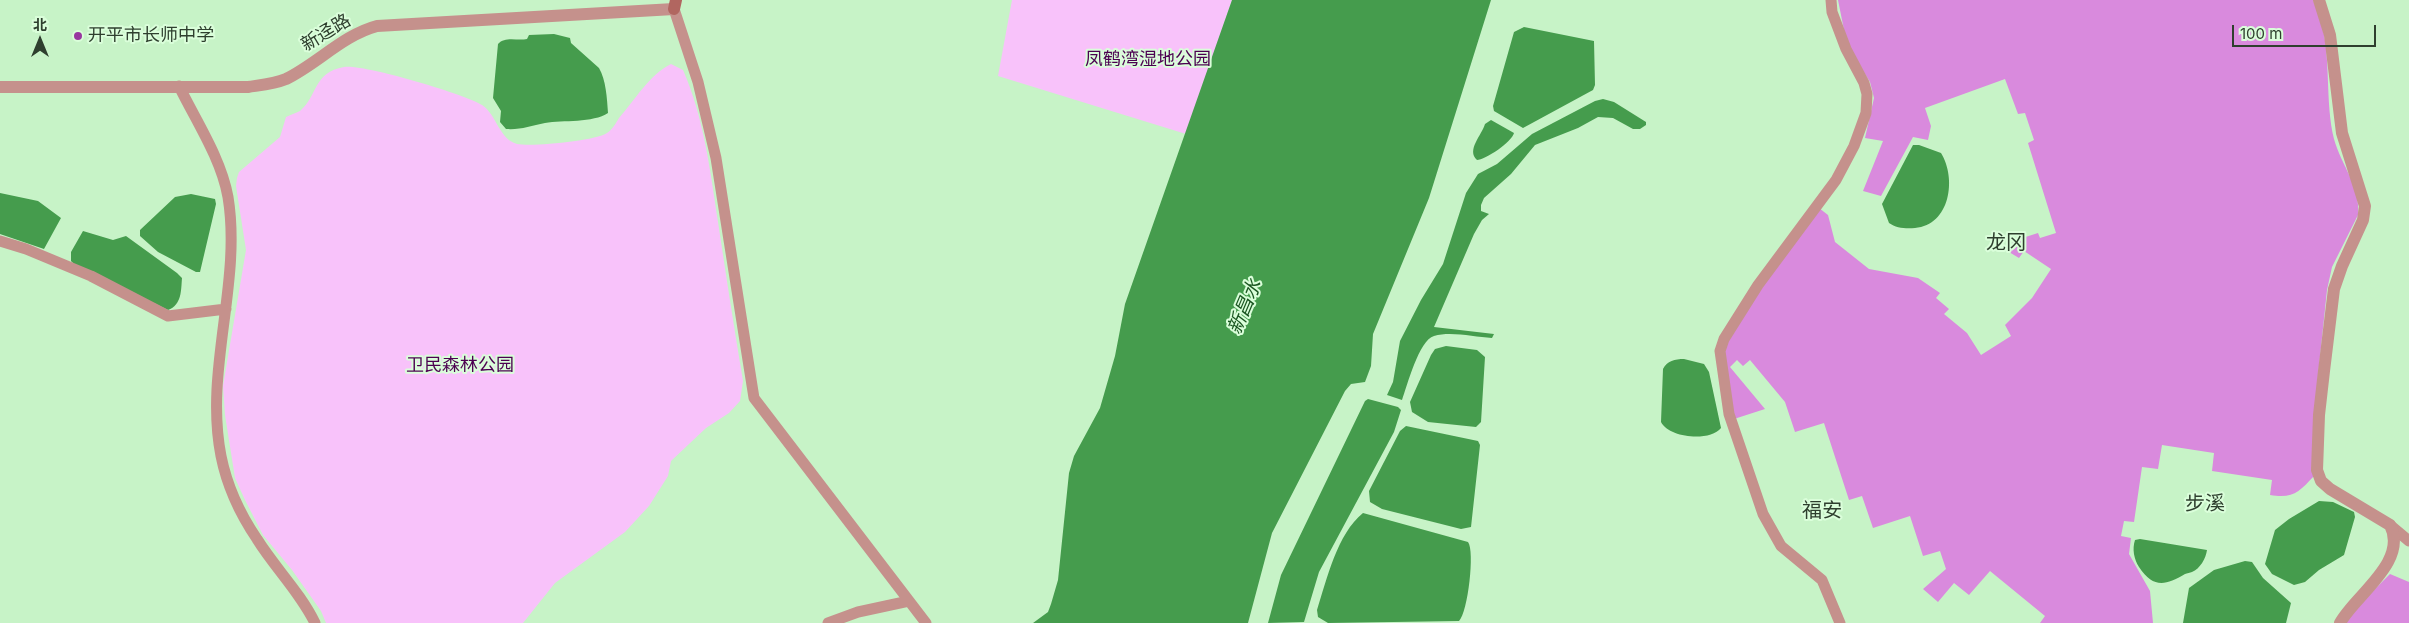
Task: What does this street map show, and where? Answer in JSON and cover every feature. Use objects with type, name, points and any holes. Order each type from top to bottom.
[{"type":"street","points":[[1831,0],[1832,12],[1846,49],[1864,83],[1867,94],[1866,114],[1854,146],[1836,180],[1758,285],[1724,339],[1720,351],[1729,414],[1763,514],[1781,546],[1822,580],[1840,623]]},
{"type":"street","points":[[2319,0],[2330,35],[2342,133],[2363,194],[2365,206],[2363,220],[2342,266],[2334,289],[2319,415],[2317,470],[2321,481],[2330,489],[2390,525],[2409,541]]},
{"type":"street","points":[[674,3],[698,82],[716,158],[754,398],[926,623]]},
{"type":"street","name":"新迳路","points":[[0,87],[248,87],[279,81],[359,34],[377,26],[674,3]]},
{"type":"street","points":[[179,86],[221,172],[228,195],[231,232],[226,308],[216,404],[218,437],[225,473],[249,527],[315,623]]},
{"type":"street","points":[[0,241],[26,249],[91,276],[168,316],[226,308]]},
{"type":"street","points":[[2340,623],[2349,608],[2376,582],[2391,558],[2395,544],[2390,525]]},
{"type":"street","points":[[828,623],[858,612],[909,601]]},
{"type":"green space","name":"凤鹤湾湿地公园","points":[[1012,0],[1232,0],[1186,134],[998,76]]},
{"type":"green space","name":"卫民森林公园","points":[[671,64],[683,70],[696,107],[705,144],[743,381],[740,401],[729,413],[706,428],[671,461],[668,476],[649,506],[625,532],[555,583],[523,623],[326,623],[321,611],[292,570],[263,535],[235,478],[225,415],[223,386],[246,250],[236,186],[239,172],[280,137],[286,117],[300,111],[306,105],[321,79],[334,70],[344,67],[355,67],[392,75],[436,87],[472,100],[487,109],[502,132],[511,141],[517,144],[536,145],[590,139],[607,133],[649,81]]},
{"type":"shaded area","points":[[1838,0],[2313,0],[2325,38],[2331,125],[2334,139],[2354,186],[2358,205],[2358,215],[2332,267],[2327,290],[2314,414],[2314,476],[2295,493],[2284,496],[2270,495],[2272,480],[2212,471],[2214,453],[2162,445],[2158,469],[2142,467],[2134,522],[2124,521],[2121,536],[2131,538],[2129,554],[2150,591],[2153,623],[2040,623],[2045,616],[1990,571],[1969,595],[1954,583],[1938,602],[1923,589],[1946,569],[1940,551],[1923,556],[1910,516],[1873,528],[1862,496],[1849,500],[1824,423],[1795,432],[1785,402],[1750,360],[1743,366],[1737,360],[1730,367],[1765,409],[1734,419],[1724,348],[1762,285],[1819,208],[1828,215],[1835,242],[1869,269],[1918,278],[1940,293],[1936,298],[1949,309],[1944,314],[1967,333],[1981,355],[2011,336],[2005,325],[2032,298],[2051,269],[2024,251],[2019,258],[2009,252],[2013,241],[2038,233],[2040,238],[2056,233],[2028,143],[2034,140],[2025,113],[2018,114],[2005,79],[1925,108],[1931,126],[1928,140],[1913,137],[1881,196],[1863,191],[1883,141],[1865,138],[1874,98],[1870,82],[1847,45]]},
{"type":"shaded area","points":[[2390,574],[2409,582],[2409,623],[2346,623],[2352,612]]},
{"type":"water","name":"新昌水","points":[[1232,0],[1491,0],[1429,198],[1373,334],[1371,366],[1365,382],[1351,384],[1345,391],[1272,533],[1248,623],[1033,623],[1048,612],[1058,580],[1069,473],[1074,456],[1100,408],[1115,356],[1125,304]]},
{"type":"water","points":[[1524,27],[1594,41],[1595,85],[1593,90],[1523,128],[1494,111],[1493,106],[1514,32]]},
{"type":"water","points":[[554,34],[570,38],[571,43],[599,68],[605,84],[608,113],[586,120],[552,122],[506,129],[500,122],[501,111],[493,98],[498,44],[508,39],[527,39],[529,35]]},
{"type":"water","points":[[1603,99],[1614,102],[1646,122],[1646,125],[1640,129],[1633,129],[1613,118],[1598,117],[1578,128],[1535,145],[1511,174],[1484,198],[1481,211],[1489,214],[1482,220],[1474,234],[1434,327],[1494,334],[1492,338],[1455,334],[1434,336],[1423,346],[1419,354],[1402,400],[1387,395],[1393,382],[1400,341],[1421,300],[1443,264],[1466,193],[1478,174],[1497,164],[1532,134],[1595,101]]},
{"type":"water","points":[[1491,120],[1514,133],[1509,141],[1498,150],[1477,160],[1473,152],[1474,147],[1485,124]]},
{"type":"water","points":[[1913,145],[1919,145],[1941,153],[1949,175],[1949,187],[1943,210],[1936,219],[1927,225],[1905,228],[1889,223],[1882,204]]},
{"type":"water","points":[[0,193],[38,201],[61,218],[44,249],[0,234]]},
{"type":"water","points":[[191,194],[215,199],[216,204],[200,272],[196,272],[158,252],[140,236],[140,230],[175,197]]},
{"type":"water","points":[[83,231],[113,240],[126,236],[177,273],[182,278],[180,297],[176,305],[168,310],[75,265],[71,261],[71,252]]},
{"type":"water","points":[[1446,346],[1477,350],[1485,357],[1481,422],[1476,427],[1428,422],[1412,412],[1410,402],[1431,355],[1435,349]]},
{"type":"water","points":[[1684,359],[1704,364],[1709,372],[1721,428],[1716,432],[1699,436],[1681,435],[1672,432],[1661,422],[1663,369],[1672,361]]},
{"type":"water","points":[[1368,399],[1398,407],[1401,410],[1394,432],[1319,572],[1304,622],[1268,623],[1281,575],[1365,401]]},
{"type":"water","points":[[1406,426],[1478,441],[1480,445],[1471,527],[1461,529],[1382,509],[1370,502],[1369,491],[1400,431]]},
{"type":"water","points":[[2319,501],[2333,502],[2354,512],[2355,517],[2344,555],[2319,570],[2305,582],[2294,585],[2272,574],[2265,564],[2275,530]]},
{"type":"water","points":[[1363,513],[1468,542],[1471,557],[1470,582],[1465,606],[1459,621],[1328,623],[1318,617],[1317,610],[1334,558],[1346,533]]},
{"type":"water","points":[[2140,539],[2207,550],[2202,563],[2195,571],[2171,581],[2160,583],[2149,579],[2137,564],[2134,547],[2135,540]]},
{"type":"water","points":[[2245,561],[2252,562],[2263,578],[2291,603],[2286,623],[2183,623],[2189,588],[2214,570]]},
{"type":"place","name":"开平市长师中学","points":[[78,36]]},
{"type":"district","name":"龙冈","points":[[2006,243]]},
{"type":"district","name":"步溪","points":[[2205,504]]},
{"type":"district","name":"福安","points":[[1822,511]]}]
